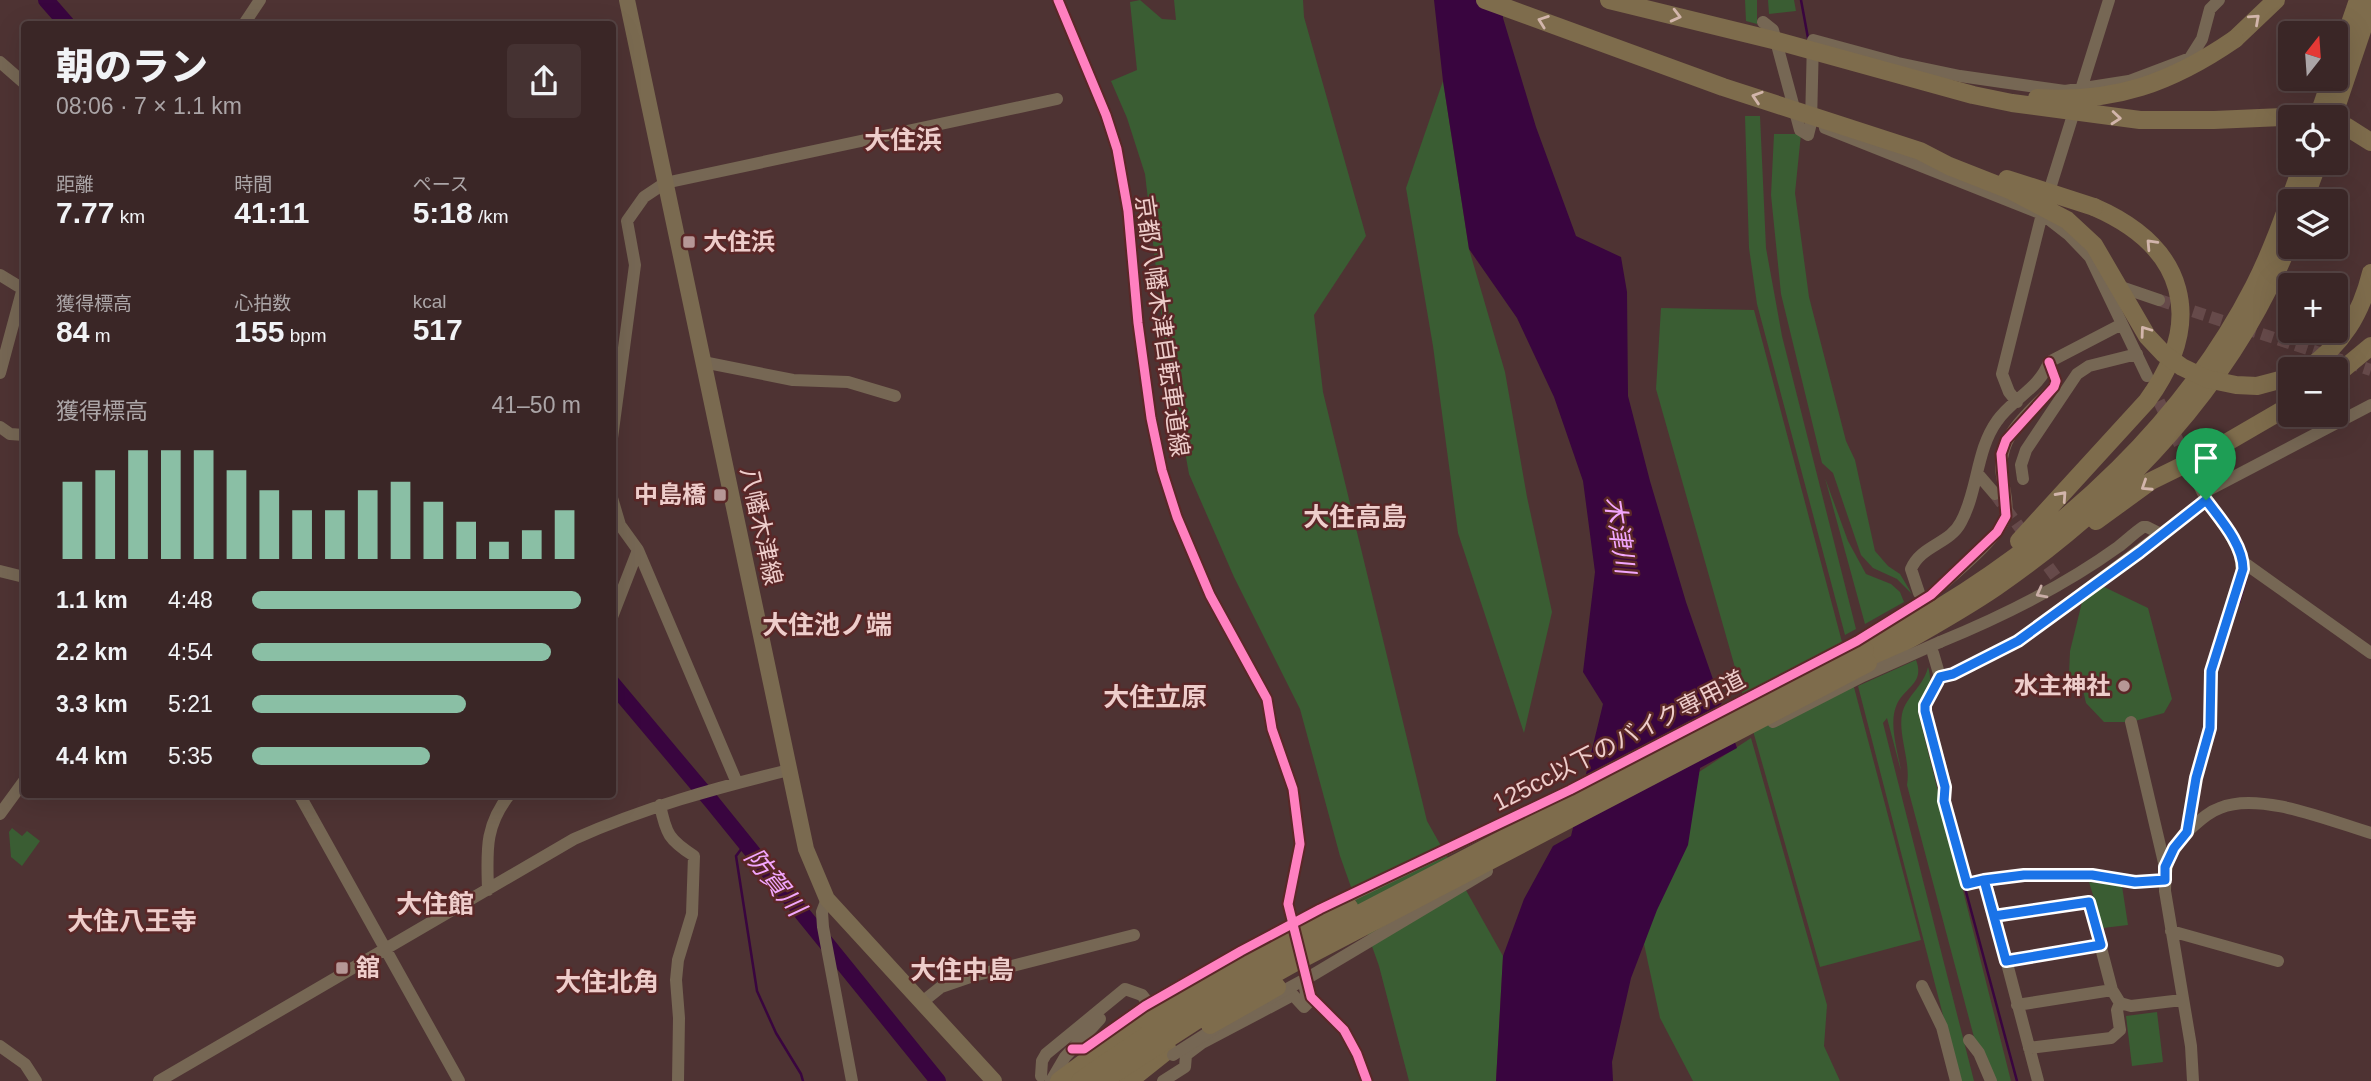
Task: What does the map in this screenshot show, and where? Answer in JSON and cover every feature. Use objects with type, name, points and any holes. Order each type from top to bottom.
[{"type":"highway","points":[[1102,1081],[1231,998],[1866,656],[1930,599],[2016,545],[2147,401],[2163,377],[2174,353],[2180,316],[2178,291],[2172,272],[2162,255],[2144,236],[2114,216],[2094,207],[1723,86],[1485,0]]},
{"type":"highway","points":[[1609,0],[1777,41],[1973,95],[2026,106],[2104,117],[2179,120],[2278,117]]},
{"type":"highway","points":[[1834,58],[1962,89],[2053,99],[2089,98],[2126,91],[2175,75],[2201,62],[2235,39],[2276,0]]},
{"type":"highway","points":[[2348,29],[2358,0]]},
{"type":"highway","points":[[2337,105],[2371,4]]},
{"type":"highway","points":[[2348,128],[2371,142]]},
{"type":"highway","points":[[1920,151],[1949,166],[2010,190],[2067,220],[2094,245],[2147,336],[2164,354],[2182,367],[2207,379],[2236,386],[2258,386],[2278,381]]},
{"type":"highway","points":[[1930,599],[2035,541],[2119,468],[2194,383],[2237,316],[2278,243]]},
{"type":"highway","points":[[1996,587],[2090,514],[2128,478],[2182,419],[2250,323],[2278,249]]},
{"type":"highway","points":[[2323,357],[2343,337],[2358,315],[2371,273]]},
{"type":"highway","points":[[2348,365],[2371,346]]},
{"type":"highway","points":[[1080,1081],[1155,1029],[1224,987],[1532,824],[1866,656],[1948,618],[2047,559],[2151,481],[2212,451],[2278,413]]},
{"type":"highway","points":[[1059,1081],[1144,1013],[1227,967],[1286,935],[1458,855],[1532,824]]},
{"type":"highway","points":[[1129,1081],[1178,1057],[1331,955],[1387,925],[1469,872]]},
{"type":"main road","name":"八幡木津線","points":[[627,0],[806,849],[827,899],[994,1081]]},
{"type":"street","points":[[246,21],[260,0]]},
{"type":"street","points":[[2017,402],[2009,392],[2002,374],[2042,214],[2109,0]]},
{"type":"street","points":[[1763,22],[1773,30],[1800,130],[1808,135],[1811,123],[1813,40],[1898,63],[1987,81],[2064,92],[2129,81],[2190,58],[2202,39],[2210,9],[2219,0]]},
{"type":"street","points":[[0,62],[21,80]]},
{"type":"street","points":[[616,408],[635,265],[627,220],[644,197],[665,183],[1057,99]]},
{"type":"street","points":[[1811,123],[2042,214],[2068,234],[2090,257],[2147,376]]},
{"type":"street","points":[[0,275],[21,286]]},
{"type":"street","points":[[2101,280],[2159,300]]},
{"type":"street","points":[[0,373],[21,298]]},
{"type":"street","points":[[1930,599],[1911,569],[1926,550],[1951,535],[1961,522],[1988,438],[1997,421],[2046,373],[2049,362],[2122,324]]},
{"type":"street","points":[[2023,479],[2021,465],[2026,450],[2077,374],[2089,366],[2137,354]]},
{"type":"street","points":[[703,362],[793,380],[848,383],[895,396]]},
{"type":"street","name":"125cc以下のバイク専用道","points":[[1072,1049],[1084,1049],[1241,951],[1320,909],[1570,790],[1857,641],[1930,599],[1997,532],[2006,516],[2001,454],[2006,440],[2020,422],[2054,387],[2056,381],[2049,362]]},
{"type":"street","points":[[1940,677],[1953,674],[2018,641],[2161,534],[2205,496],[2371,405]]},
{"type":"street","points":[[0,427],[10,434],[21,435]]},
{"type":"street","points":[[1977,473],[1995,494]]},
{"type":"street","points":[[2187,832],[2196,778],[2210,728],[2211,671],[2241,577],[2243,562],[2195,476]]},
{"type":"street","points":[[616,510],[621,525],[638,550],[737,783]]},
{"type":"street","points":[[1163,1081],[1178,1057],[1210,1031],[1311,976],[1495,866],[1863,676],[1936,647],[2046,590],[2117,547],[2143,527],[2161,534]]},
{"type":"street","points":[[616,607],[638,550]]},
{"type":"street","points":[[2243,562],[2371,653]]},
{"type":"street","points":[[0,571],[21,577]]},
{"type":"street","points":[[2064,588],[2072,600]]},
{"type":"street","points":[[1936,647],[1940,677],[1925,705],[1925,711],[1945,787],[1944,801],[1967,884],[2024,875],[2092,875],[2135,882],[2165,873]]},
{"type":"street","points":[[2131,722],[2165,873],[2171,931],[2191,1046],[2193,1081]]},
{"type":"street","points":[[159,1081],[574,839],[619,819],[789,770]]},
{"type":"street","points":[[0,814],[21,785]]},
{"type":"street","points":[[301,798],[459,1081]]},
{"type":"street","points":[[488,890],[489,836],[499,808],[507,798]]},
{"type":"street","points":[[2165,873],[2174,848],[2187,832],[2204,816],[2221,807],[2239,803],[2265,803],[2371,833]]},
{"type":"street","points":[[660,806],[666,831],[675,843],[694,856],[692,914],[678,960],[676,980],[679,1018],[678,1081]]},
{"type":"street","points":[[1984,880],[2038,1081]]},
{"type":"street","points":[[827,899],[822,912],[823,928],[852,1081]]},
{"type":"street","points":[[1994,916],[2089,902],[2112,990],[2120,1003],[2131,1006],[2182,1000]]},
{"type":"street","points":[[2171,931],[2278,961]]},
{"type":"street","points":[[921,1003],[941,987],[973,976],[1134,936]]},
{"type":"street","points":[[2006,961],[2101,945]]},
{"type":"street","points":[[1139,1081],[1293,995],[1304,1007],[1308,1003],[1305,988],[1307,984]]},
{"type":"street","points":[[1922,986],[1942,1027],[1956,1081]]},
{"type":"street","points":[[1046,1078],[1042,1061],[1046,1054],[1125,989],[1142,995],[1178,1057],[1182,1078],[1178,1081]]},
{"type":"street","points":[[1046,1078],[1130,990]]},
{"type":"street","points":[[2017,1005],[2112,990]]},
{"type":"street","points":[[2029,1048],[2111,1038],[2120,1030],[2117,1010],[2120,1003]]},
{"type":"street","points":[[1969,1040],[1979,1053],[1991,1081]]},
{"type":"street","points":[[0,1046],[24,1064],[36,1081]]},
{"type":"green space","points":[[1140,0],[1162,19],[1176,20],[1174,0],[1303,0],[1304,17],[1366,236],[1314,315],[1323,392],[1427,821],[1503,956],[1496,1081],[1409,1081],[1379,966],[1340,856],[1300,709],[1234,577],[1189,474],[1163,329],[1145,174],[1127,118],[1111,81],[1137,70],[1130,2]]},
{"type":"green space","points":[[1745,0],[1757,0],[1757,24],[1746,21]]},
{"type":"green space","points":[[1768,0],[1794,0],[1796,11],[1769,14]]},
{"type":"green space","points":[[1443,81],[1469,249],[1505,372],[1527,497],[1552,612],[1524,733],[1458,533],[1433,346],[1406,188]]},
{"type":"green space","points":[[1745,116],[1760,116],[1766,248],[1782,336],[1856,629],[1845,635],[1757,304],[1749,248]]},
{"type":"green space","points":[[1774,134],[1801,134],[1795,193],[1809,297],[1846,441],[1855,460],[1875,551],[1888,566],[1900,574],[1912,594],[1897,579],[1873,568],[1861,555],[1833,473],[1822,463],[1781,294],[1771,195]]},
{"type":"green space","points":[[1661,308],[1754,310],[1921,940],[1820,967],[1656,389]]},
{"type":"green space","points":[[1825,478],[1848,541],[1866,574],[1891,584],[1900,592],[1904,602],[1865,624]]},
{"type":"green space","points":[[2100,585],[2148,608],[2172,699],[2164,713],[2131,722],[2104,722],[2086,703],[2081,681],[2069,675],[2070,651],[2083,598]]},
{"type":"green space","points":[[1916,660],[1916,680],[1900,698],[1894,712],[1901,771],[1887,718],[1883,723],[1974,1081],[1960,1081],[1858,686]]},
{"type":"green space","points":[[1928,667],[1929,686],[1918,712],[2011,1081],[1992,1081],[1975,1041],[1907,785],[1902,714]]},
{"type":"green space","points":[[1751,738],[1827,1005],[1824,1046],[1840,1081],[1693,1081],[1660,1018],[1644,944],[1699,772]]},
{"type":"green space","points":[[12,828],[22,836],[27,831],[40,841],[22,866],[11,857],[9,832]]},
{"type":"green space","points":[[2089,882],[2122,886],[2128,925],[2103,928]]},
{"type":"green space","points":[[2157,1012],[2163,1062],[2132,1066],[2126,1016]]},
{"type":"water","name":"木津川","points":[[1434,0],[1502,0],[1503,18],[1536,127],[1576,236],[1621,257],[1627,292],[1628,396],[1686,602],[1737,748],[1700,768],[1688,845],[1657,910],[1631,978],[1612,1062],[1613,1081],[1496,1081],[1503,956],[1524,899],[1553,846],[1571,836],[1603,704],[1583,672],[1595,572],[1583,481],[1554,397],[1517,318],[1469,249],[1443,81]]},
{"type":"waterway","name":"防賀川","points":[[46,0],[64,21]]},
{"type":"waterway","points":[[1801,0],[1808,38]]},
{"type":"waterway","points":[[2239,603],[2246,580]]},
{"type":"waterway","name":"防賀川","points":[[616,688],[938,1081]]},
{"type":"waterway","points":[[745,844],[736,856],[757,991],[776,1033],[803,1081]]},
{"type":"waterway","points":[[1965,888],[2017,1081]]},
{"type":"tunnel","points":[[2159,300],[2371,370]]},
{"type":"tunnel","points":[[2151,385],[2192,470]]},
{"type":"tunnel","points":[[1995,494],[2064,588]]},
{"type":"cycle path","name":"京都八幡木津自転車道線","points":[[1058,0],[1106,115],[1117,149],[1128,211],[1138,323],[1151,418],[1162,470],[1177,517],[1210,595],[1267,699],[1272,729],[1293,789],[1300,844],[1288,904],[1311,997],[1344,1030],[1367,1081]]},
{"type":"cycle path","points":[[1072,1049],[1084,1049],[1145,1006],[1320,909],[1570,790],[1857,641],[1931,595],[1997,532],[2006,516],[2001,454],[2006,440],[2054,387],[2056,381],[2049,362]]},
{"type":"place","name":"大住浜","points":[[689,242]]},
{"type":"place","name":"中島橋","points":[[720,495]]},
{"type":"place","name":"水主神社","points":[[2124,686]]},
{"type":"place","name":"舘","points":[[342,968]]},
{"type":"district","name":"大住浜","points":[[903,140]]},
{"type":"district","name":"大住高島","points":[[1355,517]]},
{"type":"district","name":"大住池ノ端","points":[[827,625]]},
{"type":"district","name":"大住立原","points":[[1155,697]]},
{"type":"district","name":"大住館","points":[[435,904]]},
{"type":"district","name":"大住八王寺","points":[[132,921]]},
{"type":"district","name":"大住中島","points":[[962,970]]},
{"type":"district","name":"大住北角","points":[[607,982]]},
{"type":"route","points":[[2206,500],[2018,641],[1953,674],[1940,677],[1925,705],[1945,787],[1944,801],[1967,884],[1984,880],[1994,916],[2089,902],[2101,945],[2006,961],[1984,880],[2024,875],[2092,875],[2135,882],[2165,880],[2165,867],[2174,848],[2187,832],[2196,778],[2210,728],[2211,671],[2243,569],[2237,547],[2206,500]]}]
